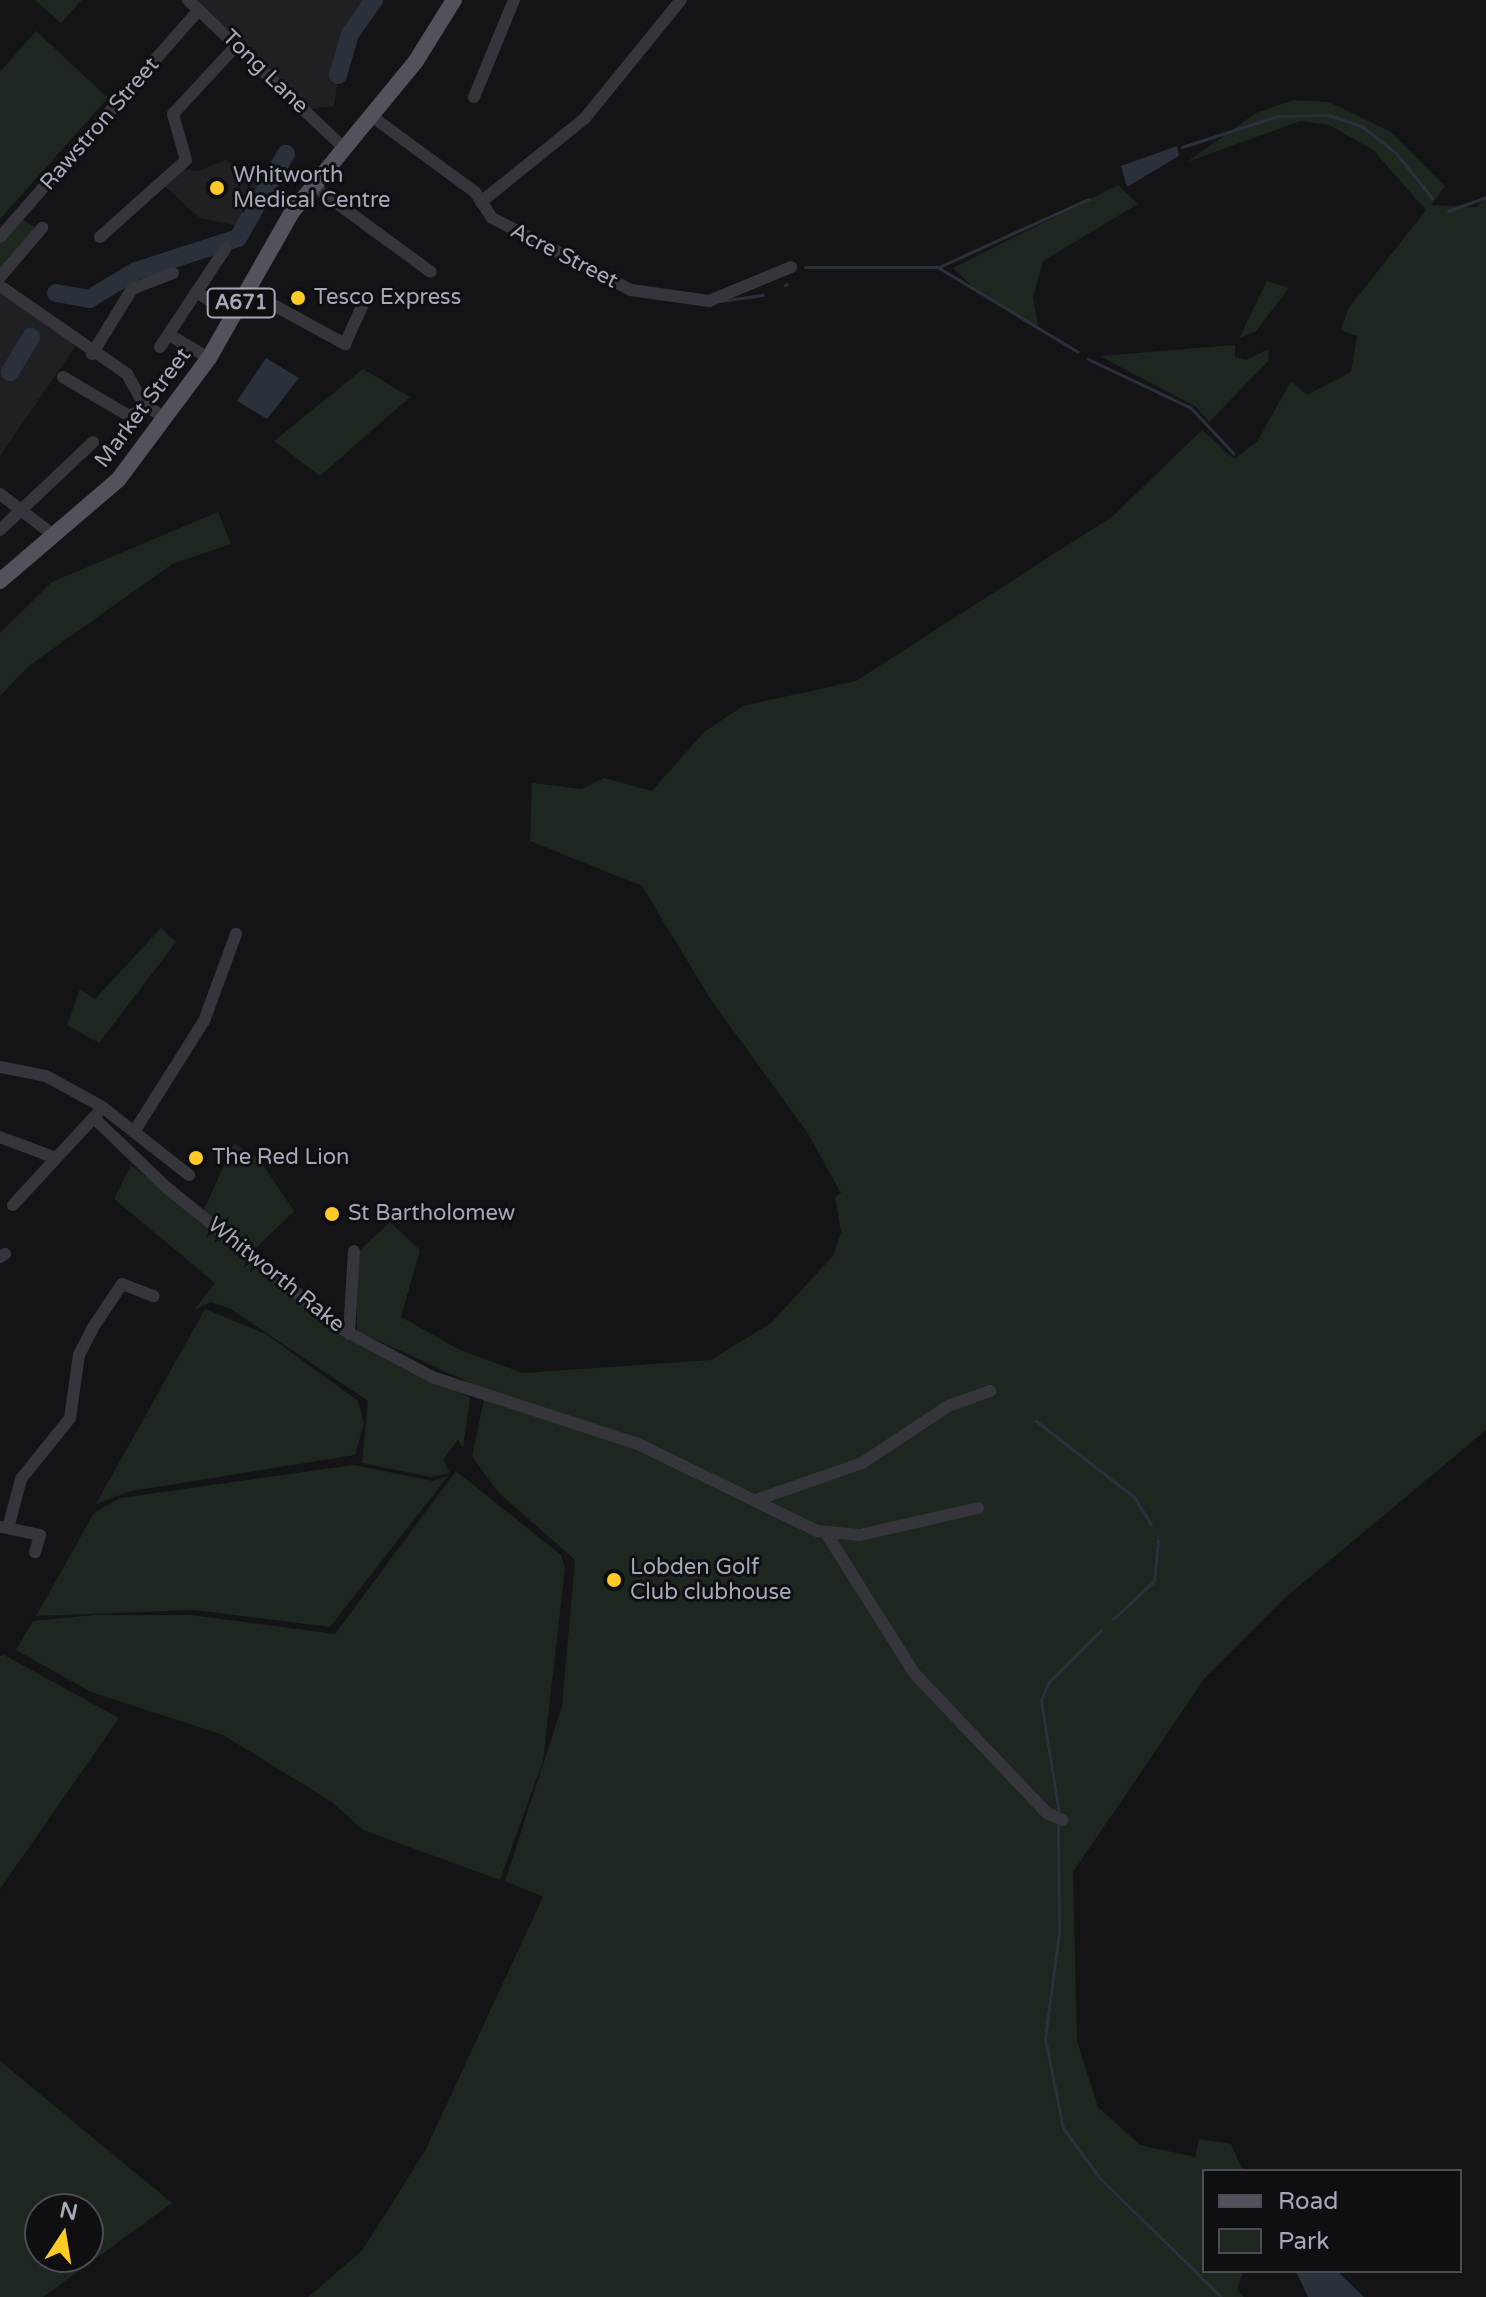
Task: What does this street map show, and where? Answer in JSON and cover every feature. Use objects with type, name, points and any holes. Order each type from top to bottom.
[{"type":"main road","name":"Market Street","points":[[0,581],[118,480],[166,419],[209,358],[312,185],[341,145],[370,115],[454,0]]},
{"type":"street","name":"Tong Lane","points":[[188,0],[341,145]]},
{"type":"street","points":[[474,97],[514,0]]},
{"type":"street","points":[[481,202],[585,118],[681,0]]},
{"type":"street","name":"Rawstron Street","points":[[0,237],[199,10]]},
{"type":"street","points":[[108,235],[186,160],[173,114],[237,45]]},
{"type":"street","name":"Acre Street","points":[[370,115],[481,202],[514,232],[631,290],[709,301],[791,267]]},
{"type":"street","points":[[312,185],[431,272]]},
{"type":"street","points":[[0,277],[42,228]]},
{"type":"street","points":[[160,347],[171,336],[225,249]]},
{"type":"street","points":[[92,354],[132,289],[173,273]]},
{"type":"street","points":[[0,286],[92,354],[127,374],[147,407],[166,419]]},
{"type":"street","points":[[248,291],[345,344],[365,300]]},
{"type":"street","points":[[196,292],[235,315]]},
{"type":"street","points":[[171,336],[209,358]]},
{"type":"street","points":[[63,377],[129,416],[147,407]]},
{"type":"street","points":[[0,530],[93,442]]},
{"type":"street","points":[[0,494],[52,534]]},
{"type":"street","points":[[134,1132],[204,1021],[236,934]]},
{"type":"street","points":[[0,1067],[46,1076],[98,1113],[134,1132],[189,1175]]},
{"type":"street","points":[[13,1205],[53,1157],[98,1113]]},
{"type":"street","name":"Whitworth Rake","points":[[98,1113],[157,1180],[349,1334],[480,1397],[638,1444],[756,1500],[782,1519],[826,1533],[860,1535],[978,1508]]},
{"type":"street","points":[[0,1137],[53,1157]]},
{"type":"street","points":[[349,1334],[354,1251]]},
{"type":"street","points":[[35,1552],[40,1535],[4,1527],[21,1479],[70,1418],[79,1355],[122,1284],[154,1296]]},
{"type":"street","points":[[756,1500],[862,1463],[948,1406],[990,1391]]},
{"type":"street","points":[[826,1533],[914,1673],[1047,1813],[1063,1820]]},
{"type":"shaded area","points":[[196,0],[371,0],[343,44],[334,106],[311,109]]},
{"type":"shaded area","points":[[1177,146],[1179,156],[1127,187],[1121,166]]},
{"type":"shaded area","points":[[225,160],[262,181],[243,227],[200,218],[162,184],[182,169],[198,171]]},
{"type":"shaded area","points":[[0,292],[77,344],[0,456]]},
{"type":"shaded area","points":[[266,358],[299,378],[267,419],[237,401]]},
{"type":"shaded area","points":[[1297,2273],[1339,2273],[1364,2297],[1308,2297]]},
{"type":"green space","points":[[35,0],[82,0],[61,23]]},
{"type":"green space","points":[[36,31],[108,98],[0,219],[0,72]]},
{"type":"green space","points":[[1293,100],[1329,102],[1391,132],[1445,186],[1431,205],[1477,207],[1486,195],[1486,1430],[1287,1596],[1205,1678],[1073,1872],[1077,2041],[1098,2107],[1140,2145],[1195,2157],[1199,2139],[1231,2144],[1242,2169],[1202,2169],[1202,2273],[1242,2273],[1237,2290],[1244,2297],[308,2297],[362,2251],[425,2151],[543,1897],[505,1881],[562,1706],[575,1560],[498,1492],[472,1456],[486,1390],[357,1331],[357,1253],[390,1222],[420,1250],[401,1317],[460,1350],[523,1373],[711,1360],[771,1323],[833,1256],[841,1232],[835,1197],[841,1193],[807,1132],[711,1000],[642,886],[530,841],[532,783],[582,789],[604,778],[652,791],[704,732],[743,706],[856,681],[1113,516],[1202,430],[1234,459],[1257,442],[1291,381],[1307,395],[1351,372],[1357,336],[1341,330],[1348,309],[1426,210],[1373,150],[1329,125],[1300,121],[1187,162],[1256,113]]},
{"type":"green space","points":[[1118,185],[1138,204],[1043,261],[1033,297],[1038,326],[979,293],[953,268]]},
{"type":"green space","points":[[20,218],[36,228],[0,270],[0,242]]},
{"type":"green space","points":[[1267,281],[1289,288],[1256,331],[1239,338]]},
{"type":"green space","points":[[1235,345],[1235,357],[1246,360],[1269,349],[1268,361],[1209,422],[1196,407],[1100,356]]},
{"type":"green space","points":[[363,369],[410,397],[320,476],[274,441]]},
{"type":"green space","points":[[218,512],[231,544],[172,564],[30,665],[0,696],[0,633],[52,582]]},
{"type":"green space","points":[[161,928],[176,942],[99,1043],[67,1025],[80,989],[95,999]]},
{"type":"green space","points":[[234,1143],[259,1159],[294,1211],[253,1251],[203,1212]]},
{"type":"green space","points":[[131,1165],[309,1306],[470,1398],[463,1448],[458,1440],[443,1460],[450,1473],[431,1477],[362,1463],[368,1401],[229,1308],[211,1302],[194,1310],[215,1283],[114,1199]]},
{"type":"green space","points":[[205,1309],[266,1334],[358,1401],[364,1423],[355,1455],[131,1491],[96,1504]]},
{"type":"green space","points":[[354,1465],[433,1481],[448,1476],[330,1627],[194,1610],[36,1616],[94,1513],[120,1498]]},
{"type":"green space","points":[[456,1471],[561,1555],[565,1568],[543,1761],[500,1880],[363,1830],[332,1802],[223,1735],[91,1692],[16,1650],[33,1621],[94,1615],[191,1615],[335,1634]]},
{"type":"green space","points":[[4,1655],[119,1718],[0,1889],[0,1656]]},
{"type":"green space","points":[[0,2061],[172,2203],[104,2253],[104,2193],[24,2193],[24,2273],[76,2273],[43,2297],[0,2297]]},
{"type":"waterway","points":[[338,75],[350,34],[374,0]]},
{"type":"waterway","points":[[1182,147],[1278,116],[1329,115],[1363,127],[1396,153],[1432,198]]},
{"type":"waterway","points":[[56,293],[89,299],[136,271],[238,238],[286,154]]},
{"type":"waterway","points":[[1448,211],[1486,197]]},
{"type":"waterway","points":[[805,267],[939,267],[1088,199]]},
{"type":"waterway","points":[[939,268],[1078,352]]},
{"type":"waterway","points":[[720,301],[763,295]]},
{"type":"waterway","points":[[10,372],[31,337]]},
{"type":"waterway","points":[[1088,359],[1191,408],[1233,453]]},
{"type":"waterway","points":[[1036,1421],[1134,1497],[1151,1524]]},
{"type":"waterway","points":[[1113,1619],[1154,1581],[1158,1540]]},
{"type":"waterway","points":[[1059,1813],[1041,1701],[1048,1683],[1101,1630]]},
{"type":"waterway","points":[[1058,1825],[1059,1932],[1045,2038],[1063,2128],[1099,2177],[1221,2297]]},
{"type":"place","name":"Whitworth Medical Centre","points":[[217,188]]},
{"type":"place","name":"Tesco Express","points":[[298,298]]},
{"type":"place","name":"The Red Lion","points":[[196,1158]]},
{"type":"place","name":"St Bartholomew","points":[[332,1214]]},
{"type":"place","name":"Lobden Golf Club clubhouse","points":[[614,1580]]}]
